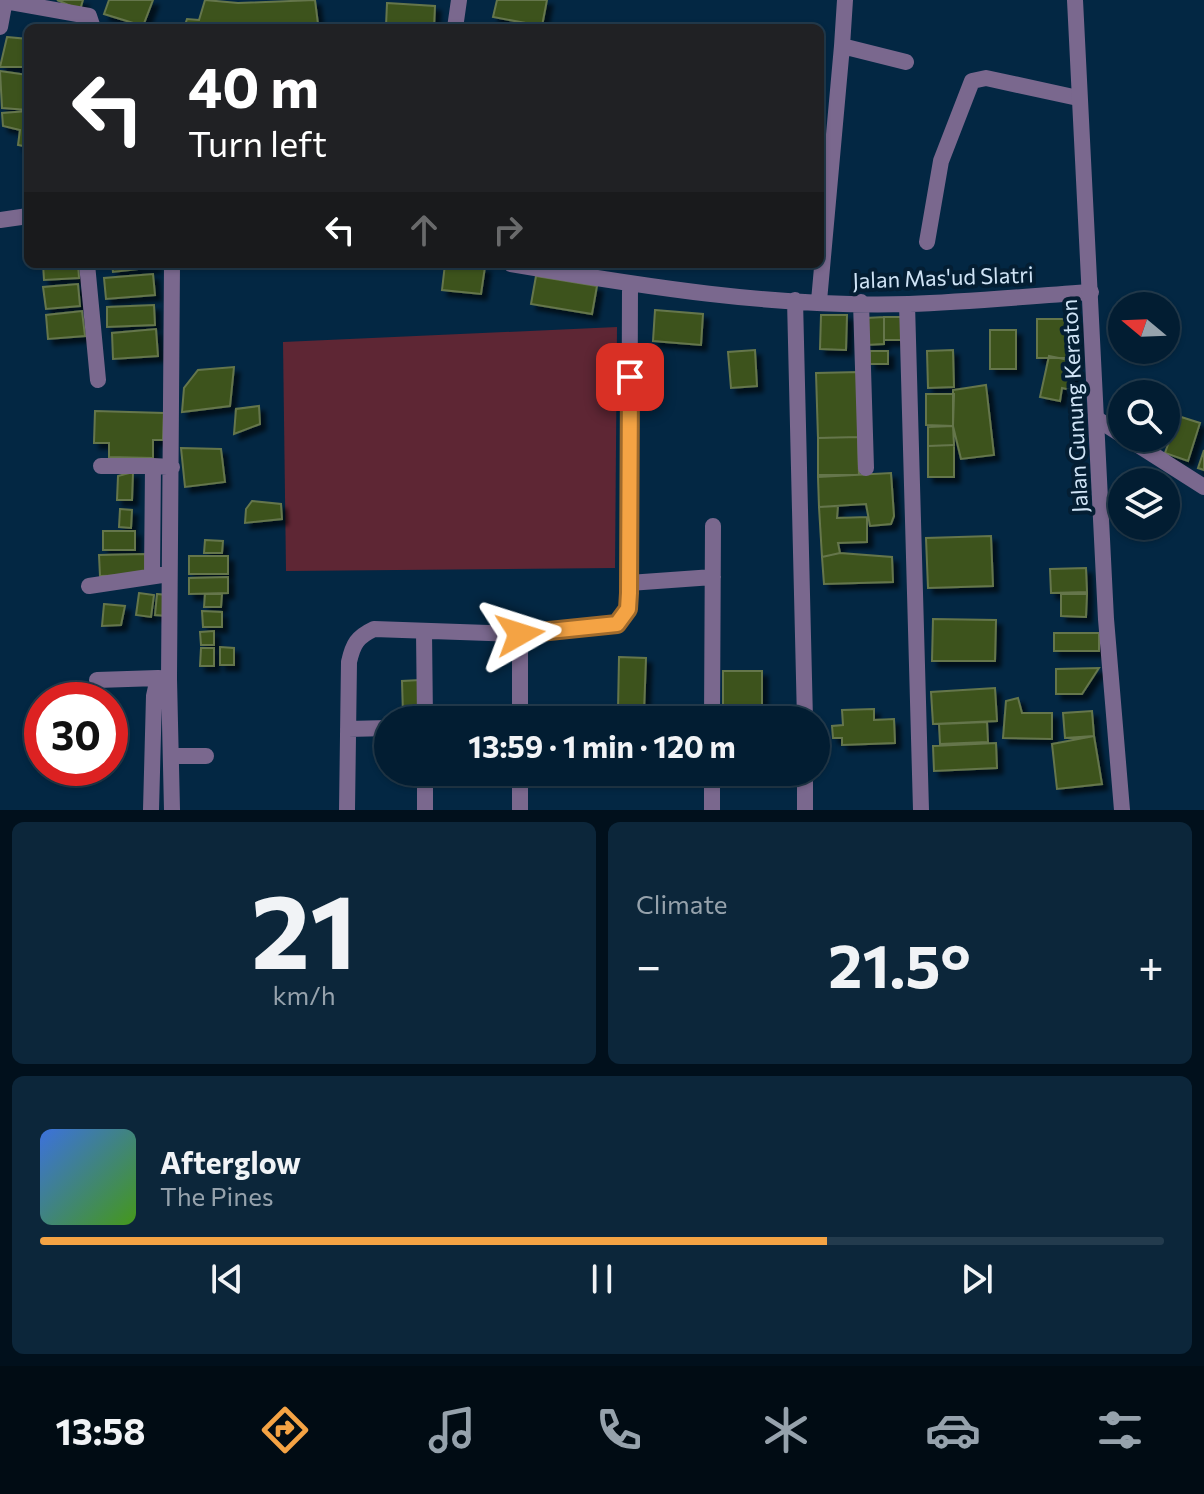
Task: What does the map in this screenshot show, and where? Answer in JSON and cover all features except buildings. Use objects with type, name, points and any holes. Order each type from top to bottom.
[{"type":"street","points":[[0,27],[5,0],[89,16],[92,24]]},
{"type":"street","points":[[456,24],[459,0]]},
{"type":"street","points":[[824,246],[845,0]]},
{"type":"street","name":"Jalan Gunung Keraton","points":[[1075,0],[1106,619],[1122,810]]},
{"type":"street","points":[[842,46],[906,62]]},
{"type":"street","points":[[927,242],[941,161],[972,81],[986,78],[1078,98]]},
{"type":"street","points":[[0,220],[24,217]]},
{"type":"street","points":[[87,268],[98,380]]},
{"type":"street","points":[[172,268],[171,575],[164,679],[172,810]]},
{"type":"street","name":"Jalan Mas'ud Slatri","points":[[557,268],[630,285],[795,300],[907,304],[1091,292]]},
{"type":"street","points":[[819,301],[822,268]]},
{"type":"street","points":[[347,810],[349,662],[353,644],[362,635],[374,629],[520,634],[617,624],[628,609],[630,285]]},
{"type":"street","points":[[795,300],[805,706]]},
{"type":"street","points":[[861,302],[866,468]]},
{"type":"street","points":[[907,304],[921,810]]},
{"type":"street","points":[[1097,419],[1108,426]]},
{"type":"street","points":[[1148,452],[1204,487]]},
{"type":"street","points":[[101,466],[172,467]]},
{"type":"street","points":[[152,576],[153,466]]},
{"type":"street","points":[[712,706],[713,526]]},
{"type":"street","points":[[89,586],[171,575]]},
{"type":"street","points":[[629,583],[713,577]]},
{"type":"street","points":[[424,632],[425,706]]},
{"type":"street","points":[[520,634],[520,706]]},
{"type":"street","points":[[97,680],[164,679]]},
{"type":"street","points":[[151,810],[152,710],[164,679]]},
{"type":"street","points":[[348,729],[374,728]]},
{"type":"street","points":[[171,756],[206,756]]},
{"type":"street","points":[[425,786],[425,810]]},
{"type":"street","points":[[520,786],[520,810]]},
{"type":"street","points":[[712,786],[712,810]]},
{"type":"street","points":[[805,786],[805,810]]},
{"type":"shaded area","points":[[617,327],[615,568],[286,571],[283,342]]},
{"type":"route","points":[[520,634],[617,624],[628,609],[630,377]]}]
